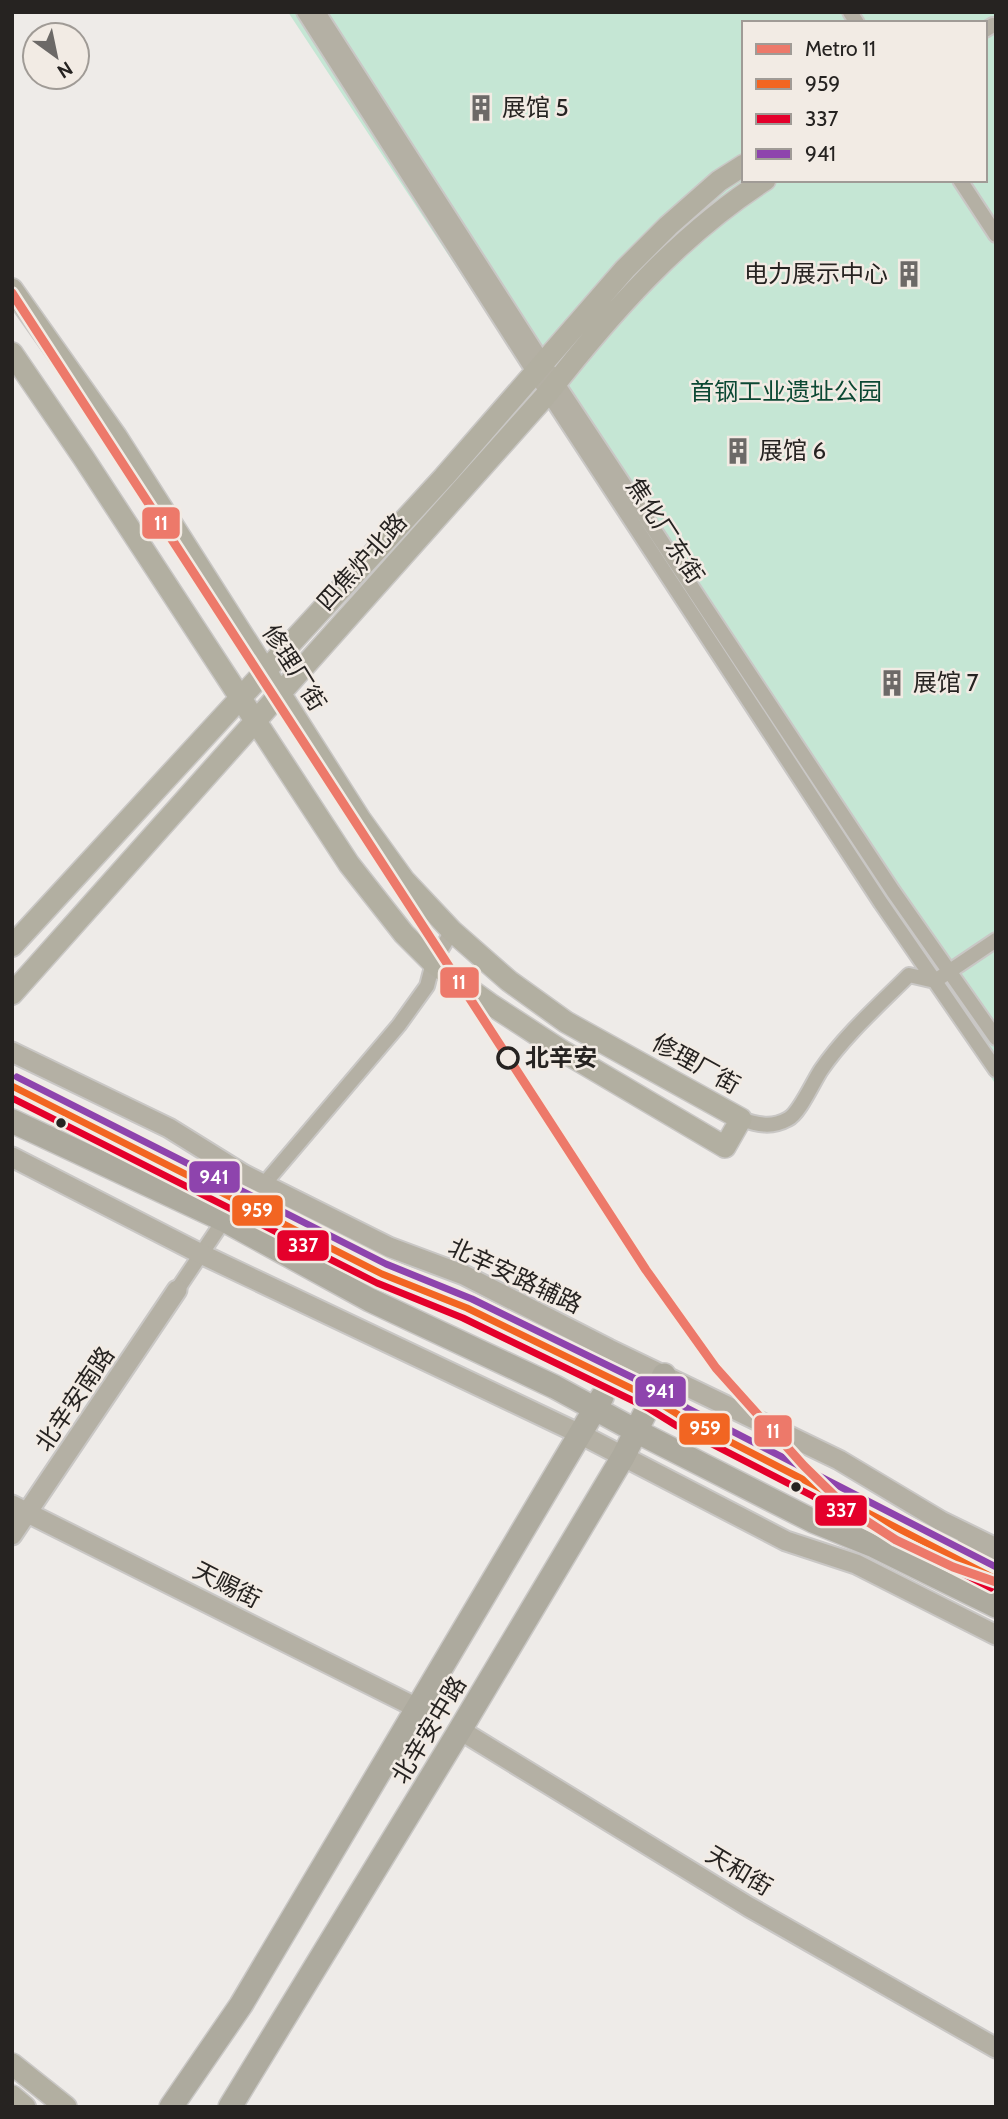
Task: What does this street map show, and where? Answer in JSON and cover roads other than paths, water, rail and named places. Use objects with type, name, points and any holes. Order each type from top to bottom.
[{"type":"main road","name":"四焦炉北路","points":[[12,946],[444,477],[625,269],[719,181],[742,166]]},
{"type":"main road","name":"四焦炉北路","points":[[12,994],[631,296],[663,263],[733,201],[762,182]]},
{"type":"main road","name":"修理厂街","points":[[12,289],[116,436],[367,830],[404,880],[452,931],[509,981],[566,1022],[741,1119],[726,1147],[559,1049],[433,963],[404,934],[349,864],[12,353]]},
{"type":"main road","points":[[12,1086],[382,1274],[467,1308],[653,1399],[682,1417],[996,1579]]},
{"type":"main road","points":[[12,1121],[224,1220],[370,1300],[597,1409],[813,1521],[872,1545],[992,1606]]},
{"type":"main road","name":"北辛安中路","points":[[230,2107],[623,1457],[664,1375]]},
{"type":"main road","name":"北辛安中路","points":[[171,2107],[241,2005],[582,1435],[611,1379]]},
{"type":"main road","points":[[12,2064],[66,2107]]},
{"type":"main road","points":[[12,2096],[25,2107]]},
{"type":"street","name":"焦化厂东街","points":[[304,12],[539,367]]},
{"type":"street","name":"焦化厂东街","points":[[317,12],[552,388],[881,903],[996,1070]]},
{"type":"street","points":[[961,182],[996,236]]},
{"type":"street","name":"焦化厂东街","points":[[552,388],[893,891],[996,1038]]},
{"type":"street","points":[[330,1247],[264,1184],[399,1025],[427,986],[433,963],[452,931]]},
{"type":"street","points":[[741,1119],[772,1125],[791,1118],[829,1060],[909,975],[935,981],[996,940]]},
{"type":"street","name":"北辛安路辅路","points":[[12,1052],[169,1128],[243,1174],[389,1247],[464,1275],[839,1460],[941,1521],[996,1548]]},
{"type":"street","points":[[12,1157],[201,1254],[582,1435],[786,1541],[856,1564],[996,1635]]},
{"type":"street","points":[[177,1290],[224,1220]]},
{"type":"street","name":"北辛安南路","points":[[12,1535],[20,1509],[177,1290]]},
{"type":"street","name":"天赐街","points":[[20,1509],[419,1709]]},
{"type":"street","points":[[941,1521],[996,1566]]},
{"type":"street","name":"天和街","points":[[460,1730],[749,1907],[996,2048]]},
{"type":"metro line","name":"11","points":[[12,293],[646,1270],[716,1368],[804,1466],[848,1509],[896,1540],[953,1567],[996,1582]]},
{"type":"place","name":"展馆 5","points":[[481,108]]},
{"type":"place","name":"电力展示中心","points":[[909,274]]},
{"type":"place","name":"展馆 6","points":[[738,451]]},
{"type":"place","name":"展馆 7","points":[[892,683]]},
{"type":"place","name":"北辛安","points":[[508,1058]]},
{"type":"park label","name":"首钢工业遗址公园","points":[[786,392]]}]
